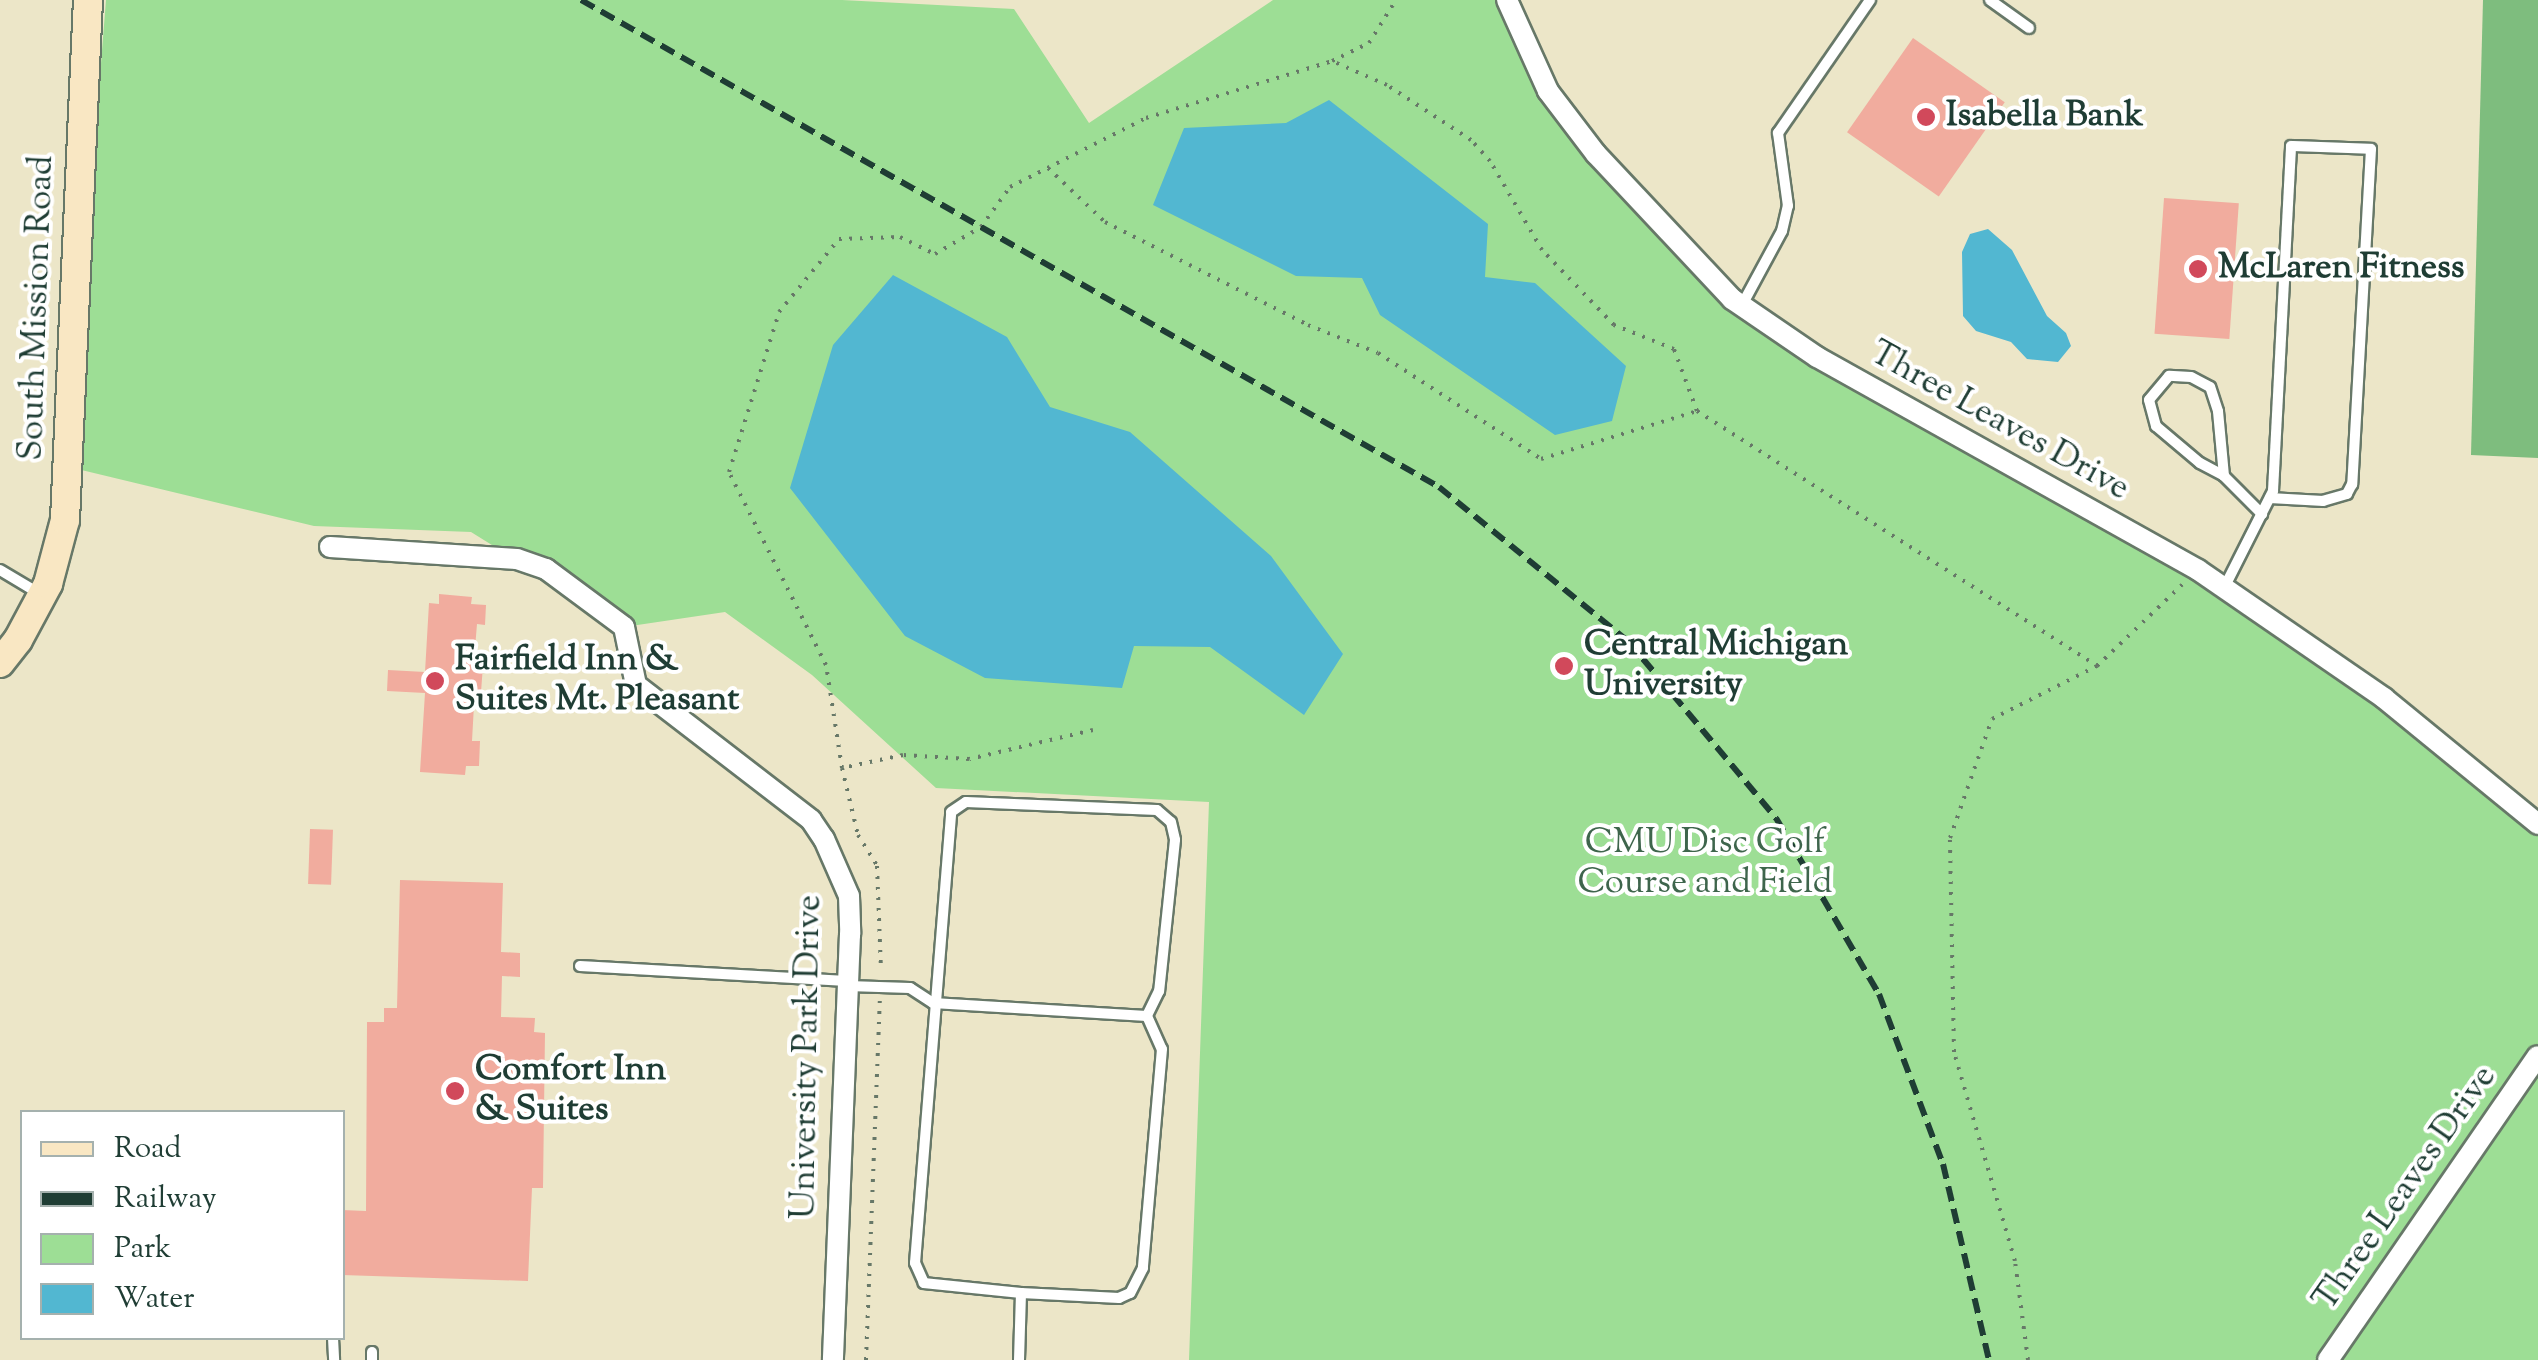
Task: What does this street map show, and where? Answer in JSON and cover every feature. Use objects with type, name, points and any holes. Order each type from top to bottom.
[{"type":"main road","name":"South Mission Road","points":[[0,663],[43,596],[57,557],[68,494],[88,0]]},
{"type":"street","name":"Three Leaves Drive","points":[[1508,0],[1548,91],[1584,138],[1741,306],[1817,357],[2198,570],[2384,698],[2538,824]]},
{"type":"street","name":"University Park Drive","points":[[330,547],[517,559],[546,569],[624,628],[636,685],[811,820],[824,838],[849,896],[833,1360]]},
{"type":"street","name":"Three Leaves Drive","points":[[2328,1360],[2538,1056]]},
{"type":"lane","points":[[1741,306],[1782,231],[1788,206],[1778,134],[1870,0]]},
{"type":"lane","points":[[1990,0],[2029,28]]},
{"type":"lane","points":[[2224,588],[2270,498],[2290,146],[2371,149],[2352,484],[2347,494],[2323,501],[2270,498]]},
{"type":"lane","points":[[2224,476],[2218,411],[2210,387],[2190,377],[2169,376],[2149,400],[2156,426],[2200,464],[2224,476],[2262,514]]},
{"type":"lane","points":[[0,570],[43,596]]},
{"type":"lane","points":[[966,802],[1157,810],[1172,822],[1175,840],[1160,992],[1147,1016],[1162,1048],[1143,1268],[1130,1293],[1119,1298],[924,1283],[915,1263],[951,812],[966,802]]},
{"type":"lane","points":[[580,966],[910,988],[933,1004],[1147,1016]]},
{"type":"lane","points":[[1019,1360],[1021,1292]]},
{"type":"path","points":[[866,1360],[881,988],[877,866],[858,834],[842,768],[826,665],[729,472],[779,312],[838,239],[900,237],[935,254],[981,227],[1010,187],[1146,118],[1332,62],[1369,43],[1396,0]]},
{"type":"path","points":[[1332,62],[1387,84],[1471,140],[1490,161],[1542,250],[1614,325],[1674,349],[1696,411],[2097,666]]},
{"type":"path","points":[[1048,168],[1105,222],[1308,324],[1378,354],[1541,459],[1696,411]]},
{"type":"path","points":[[2028,1360],[2015,1261],[1954,1052],[1950,838],[1992,719],[2097,666],[2198,570]]},
{"type":"path","points":[[842,768],[903,756],[969,759],[1093,730]]},
{"type":"green space","name":"CMU Disc Golf Course and Field","points":[[106,0],[842,0],[1014,9],[1089,123],[1273,0],[1510,0],[1548,91],[1732,299],[2198,570],[2538,824],[2538,1360],[1189,1360],[1209,802],[936,788],[812,675],[725,612],[624,627],[471,532],[314,526],[69,467]]},
{"type":"green space","points":[[2483,0],[2538,0],[2538,458],[2471,455]]},
{"type":"water","points":[[1329,100],[1488,224],[1485,277],[1535,283],[1626,366],[1612,421],[1555,435],[1380,315],[1362,278],[1296,276],[1153,205],[1184,128],[1286,123]]},
{"type":"water","points":[[1988,229],[2012,250],[2047,316],[2066,333],[2071,346],[2058,362],[2027,359],[2011,342],[1976,331],[1963,316],[1962,252],[1970,234]]},
{"type":"water","points":[[893,275],[1007,337],[1050,407],[1130,432],[1271,556],[1343,654],[1304,715],[1210,647],[1134,646],[1122,688],[985,678],[905,636],[790,488],[833,345]]},
{"type":"building","name":"Isabella Bank","points":[[1913,38],[2005,102],[1939,196],[1847,132]]},
{"type":"building","name":"McLaren Fitness","points":[[2164,198],[2239,203],[2229,339],[2155,334]]},
{"type":"building","name":"Fairfield Inn & Suites Mt. Pleasant","points":[[439,594],[472,597],[471,604],[486,605],[485,625],[477,624],[474,660],[483,665],[480,706],[474,705],[472,741],[480,741],[479,766],[466,766],[465,775],[420,772],[425,693],[387,691],[388,670],[425,672],[429,603],[439,604]]},
{"type":"building","points":[[310,829],[333,830],[331,885],[308,884]]},
{"type":"building","name":"Comfort Inn & Suites","points":[[400,880],[503,883],[501,952],[520,953],[520,977],[502,976],[501,1017],[535,1018],[534,1032],[545,1033],[543,1188],[532,1188],[528,1281],[345,1275],[345,1210],[366,1211],[367,1022],[384,1022],[384,1008],[397,1008]]},
{"type":"railway","points":[[581,0],[1439,487],[1628,641],[1776,818],[1879,994],[1943,1164],[1989,1360]]},
{"type":"place","name":"Isabella Bank","points":[[1926,117]]},
{"type":"place","name":"McLaren Fitness","points":[[2198,269]]},
{"type":"place","name":"Central Michigan University","points":[[1564,666]]},
{"type":"place","name":"Fairfield Inn & Suites Mt. Pleasant","points":[[435,681]]},
{"type":"place","name":"Comfort Inn & Suites","points":[[455,1091]]}]
